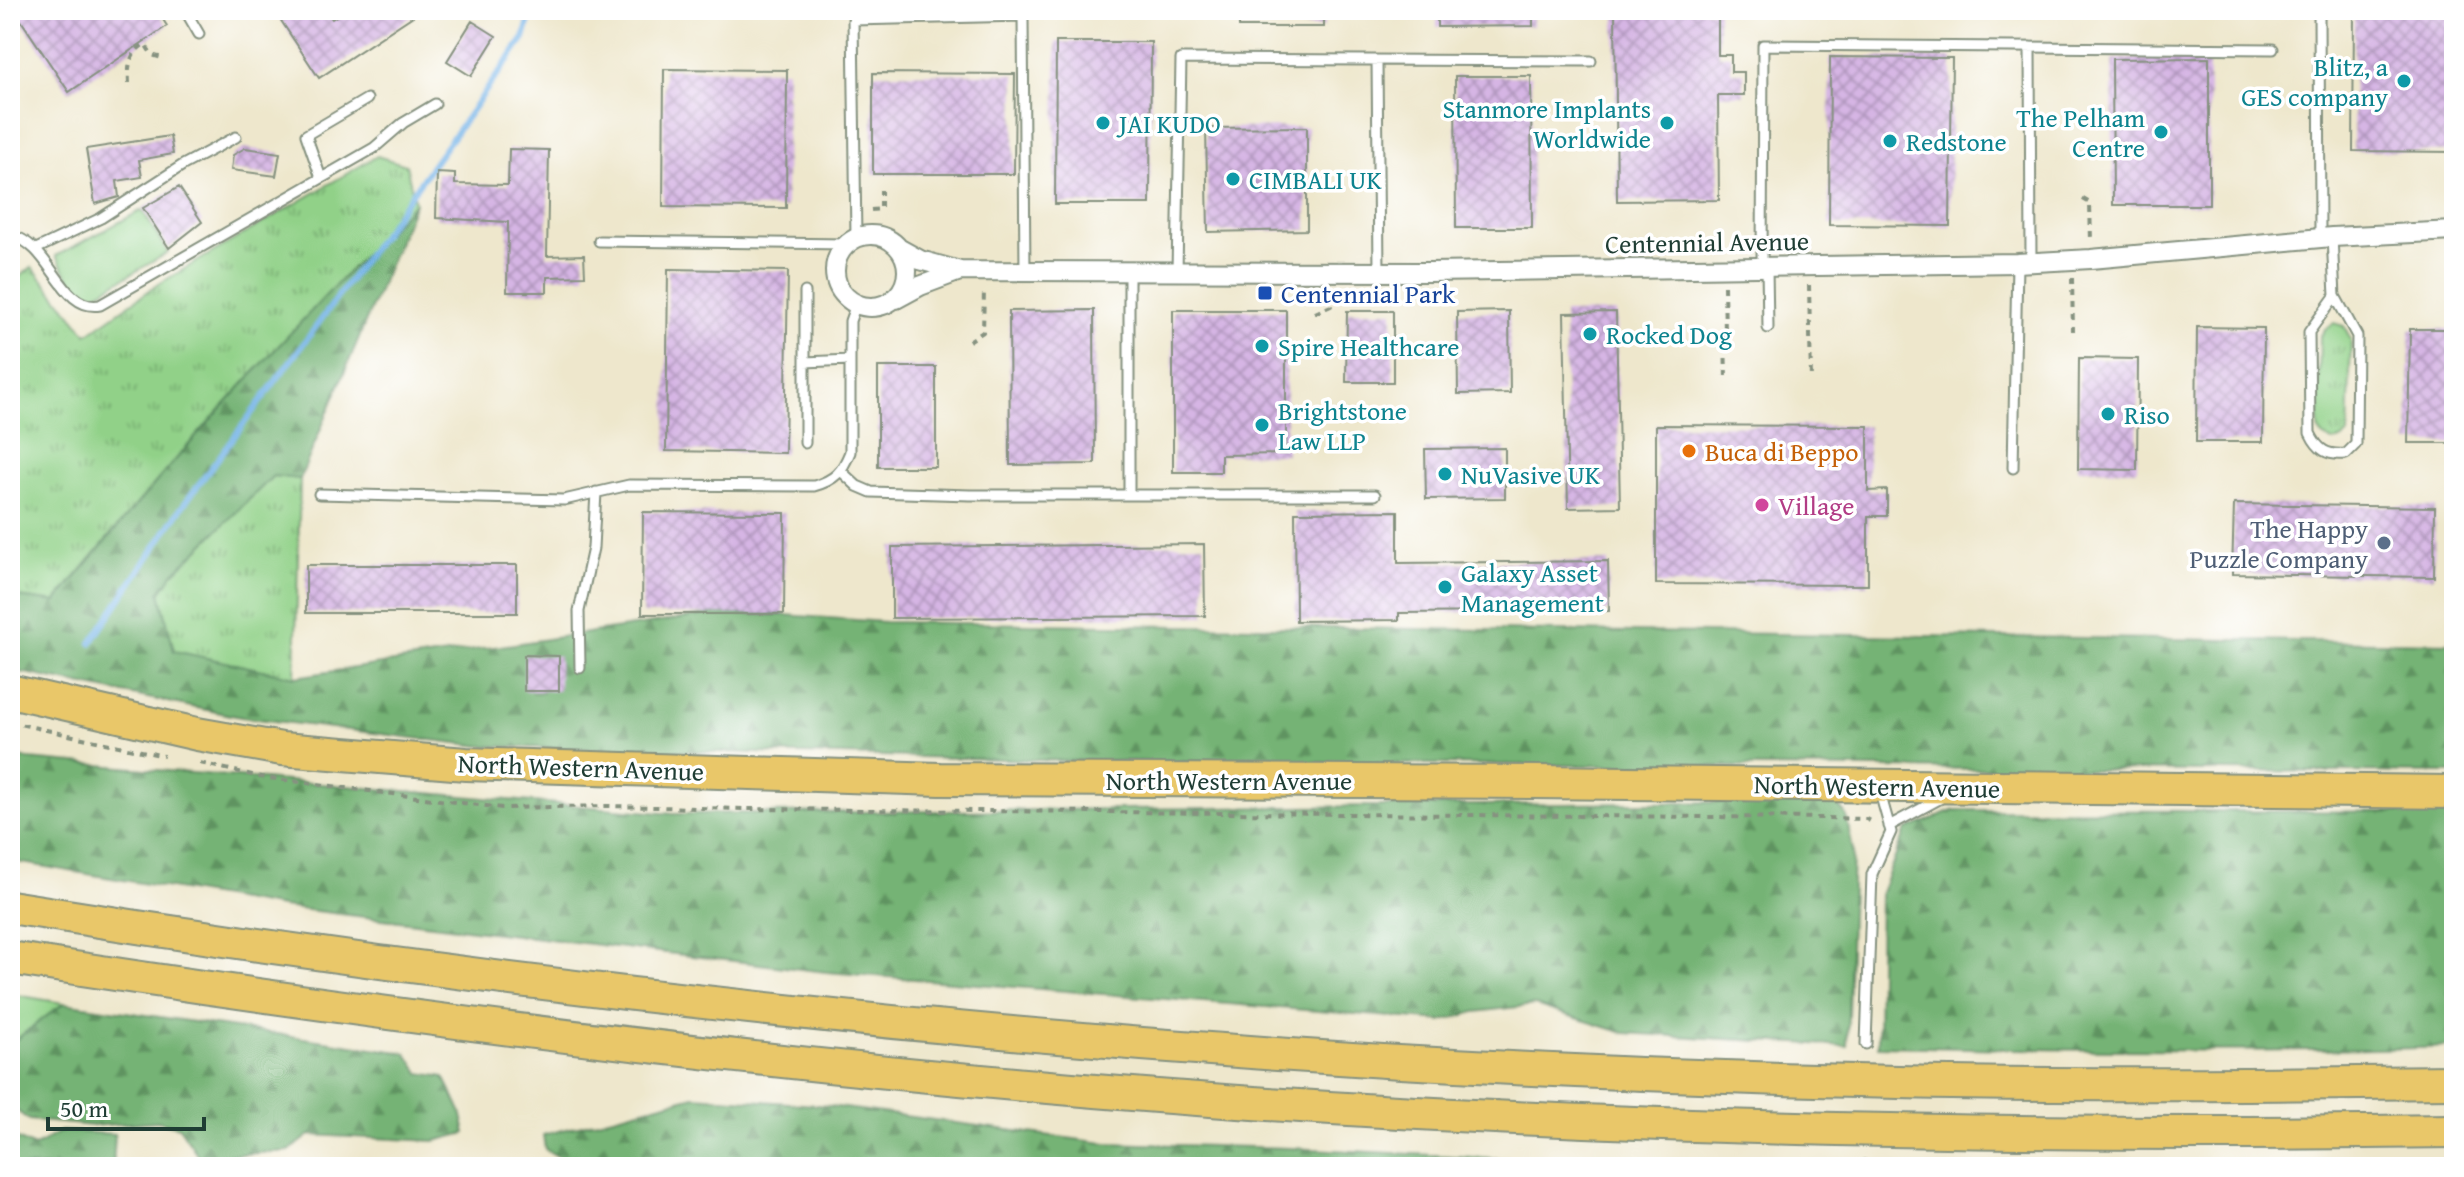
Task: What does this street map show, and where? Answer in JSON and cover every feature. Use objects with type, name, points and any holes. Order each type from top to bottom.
[{"type":"highway","name":"North Western Avenue","points":[[10,691],[197,734],[282,749],[466,764],[940,779],[2454,792]]},
{"type":"highway","points":[[10,907],[320,953],[608,990],[1040,1035],[1194,1047],[1427,1063],[1896,1082],[2454,1082]]},
{"type":"highway","points":[[10,958],[405,1016],[619,1042],[1025,1085],[1192,1097],[1580,1120],[1891,1131],[2205,1134],[2454,1131]]},
{"type":"street","name":"Centennial Avenue","points":[[960,271],[1379,271],[2024,263],[2326,238],[2454,231]]},
{"type":"street","points":[[880,235],[920,260],[960,271],[875,308],[856,304],[839,288],[835,277],[839,254],[851,241],[880,235]]},
{"type":"street","points":[[893,301],[901,292],[908,270],[900,249]]},
{"type":"lane","points":[[185,10],[199,34]]},
{"type":"lane","points":[[2319,10],[2326,238],[2335,296],[2357,336],[2356,444],[2346,454],[2332,455],[2316,445],[2310,433],[2309,332],[2335,296]]},
{"type":"lane","points":[[599,241],[851,241],[856,210],[853,20],[1023,16],[1025,272]]},
{"type":"lane","points":[[1768,328],[1763,45],[2273,49]]},
{"type":"lane","points":[[2013,468],[2024,263],[2030,47]]},
{"type":"lane","points":[[1177,272],[1181,59],[1591,61]]},
{"type":"lane","points":[[1377,61],[1379,271]]},
{"type":"lane","points":[[321,178],[306,135],[367,99]]},
{"type":"lane","points":[[10,235],[36,249],[72,298],[90,307],[100,305],[374,148],[403,123],[435,104]]},
{"type":"lane","points":[[36,249],[101,218],[183,165],[236,137]]},
{"type":"lane","points":[[1129,271],[1129,495]]},
{"type":"lane","points":[[805,292],[805,443]]},
{"type":"lane","points":[[319,494],[564,500],[629,485],[814,486],[830,481],[842,472],[850,452],[850,321],[856,304]]},
{"type":"lane","points":[[805,362],[850,360]]},
{"type":"lane","points":[[842,472],[857,486],[871,492],[1375,495]]},
{"type":"lane","points":[[580,668],[579,611],[593,548],[596,492]]},
{"type":"lane","points":[[1866,1044],[1872,874],[1891,832],[1878,787]]},
{"type":"lane","points":[[1889,826],[1960,787]]},
{"type":"path","points":[[129,83],[128,67],[137,49],[145,44],[152,55],[162,58]]},
{"type":"path","points":[[856,210],[881,209],[881,190]]},
{"type":"path","points":[[2083,199],[2090,203],[2091,259]]},
{"type":"path","points":[[2072,260],[2073,331]]},
{"type":"path","points":[[1809,267],[1811,381]]},
{"type":"path","points":[[1724,268],[1726,380]]},
{"type":"path","points":[[1315,313],[1331,306],[1330,271]]},
{"type":"path","points":[[969,341],[983,332],[984,272]]},
{"type":"green space","points":[[377,156],[406,165],[415,203],[230,398],[55,602],[10,596],[10,284],[32,267],[87,334],[157,285]]},
{"type":"green space","points":[[415,203],[300,479],[273,476],[173,574],[160,593],[174,651],[295,677],[713,614],[885,622],[2454,643],[2454,773],[1076,761],[481,746],[241,717],[10,670],[10,596],[56,602],[231,398]]},
{"type":"green space","points":[[142,210],[168,253],[87,299],[77,292],[56,256]]},
{"type":"green space","points":[[2334,323],[2344,326],[2351,340],[2348,435],[2332,441],[2318,429],[2320,337]]},
{"type":"green space","points":[[273,476],[300,479],[295,677],[174,651],[160,593],[173,574]]},
{"type":"green space","points":[[10,755],[674,814],[1834,801],[1846,815],[1853,850],[1847,1046],[1624,1033],[1535,1005],[1475,1012],[1443,1021],[826,972],[282,907],[10,861]]},
{"type":"green space","points":[[1953,810],[2454,812],[2454,1047],[2166,1051],[1878,1046],[1880,895],[1906,830]]},
{"type":"green space","points":[[10,994],[64,1003],[10,1044]]},
{"type":"green space","points":[[64,1003],[406,1053],[420,1073],[444,1077],[461,1111],[466,1133],[435,1141],[310,1135],[289,1151],[199,1157],[179,1127],[158,1121],[93,1126],[29,1120],[10,1106],[10,1044]]},
{"type":"green space","points":[[694,1096],[830,1106],[1104,1143],[1290,1148],[1651,1166],[1853,1167],[875,1167],[731,1159],[575,1166],[545,1149],[543,1135]]},
{"type":"green space","points":[[61,1131],[115,1134],[113,1167],[10,1167],[10,1135],[34,1147]]},
{"type":"building","points":[[14,10],[157,10],[167,26],[69,92]]},
{"type":"building","points":[[274,10],[326,10],[332,19],[346,10],[422,10],[319,78]]},
{"type":"building","points":[[1239,10],[1324,10],[1324,27],[1239,27]]},
{"type":"building","points":[[1437,10],[1533,10],[1533,26],[1437,27]]},
{"type":"building","name":"Stanmore Implants Worldwide","points":[[1615,10],[1718,10],[1718,55],[1731,55],[1731,72],[1744,72],[1744,95],[1718,95],[1719,200],[1617,201]]},
{"type":"building","name":"Blitz, a GES company","points":[[2354,10],[2454,10],[2454,152],[2353,151]]},
{"type":"building","points":[[472,21],[496,36],[471,76],[447,61]]},
{"type":"building","name":"JAI KUDO","points":[[1056,42],[1151,42],[1150,204],[1055,204]]},
{"type":"building","name":"Redstone","points":[[1830,57],[1952,58],[1950,226],[1829,225]]},
{"type":"building","name":"The Pelham Centre","points":[[2209,58],[2209,205],[2113,205],[2112,59]]},
{"type":"building","points":[[664,69],[787,70],[786,208],[663,207]]},
{"type":"building","points":[[873,73],[1015,74],[1014,174],[873,174]]},
{"type":"building","points":[[1455,76],[1531,76],[1532,228],[1456,228]]},
{"type":"building","points":[[1307,127],[1307,230],[1208,232],[1206,128]]},
{"type":"building","points":[[170,136],[173,154],[139,160],[142,177],[117,181],[119,197],[95,204],[86,149]]},
{"type":"building","points":[[245,148],[280,153],[276,176],[231,170],[233,155]]},
{"type":"building","points":[[509,149],[549,150],[547,256],[584,255],[585,276],[547,277],[547,292],[507,292],[508,222],[436,218],[437,173],[455,174],[455,184],[508,185]]},
{"type":"building","points":[[179,187],[202,222],[169,248],[143,208]]},
{"type":"building","points":[[668,269],[788,271],[785,453],[666,451]]},
{"type":"building","points":[[1094,310],[1095,464],[1010,465],[1009,311]]},
{"type":"building","points":[[1173,310],[1286,310],[1286,454],[1221,455],[1221,472],[1173,472]]},
{"type":"building","points":[[1347,311],[1393,311],[1393,382],[1346,382]]},
{"type":"building","points":[[1509,311],[1510,393],[1458,394],[1457,312]]},
{"type":"building","points":[[1616,312],[1620,507],[1568,508],[1564,313]]},
{"type":"building","points":[[2197,327],[2264,328],[2263,442],[2196,442]]},
{"type":"building","points":[[2410,329],[2454,329],[2454,443],[2408,443]]},
{"type":"building","name":"Riso","points":[[2079,358],[2138,359],[2137,470],[2078,469]]},
{"type":"building","points":[[878,367],[936,367],[936,467],[878,467]]},
{"type":"building","name":"Village","points":[[1656,425],[1868,426],[1868,491],[1887,490],[1887,516],[1868,516],[1868,585],[1656,584]]},
{"type":"building","points":[[1505,448],[1505,498],[1426,499],[1425,449]]},
{"type":"building","points":[[2234,504],[2435,507],[2434,577],[2232,574]]},
{"type":"building","points":[[1398,511],[1398,563],[1608,561],[1609,611],[1399,613],[1399,620],[1296,621],[1295,512]]},
{"type":"building","points":[[643,512],[785,513],[784,614],[642,614]]},
{"type":"building","points":[[1204,544],[1205,616],[892,618],[892,547]]},
{"type":"building","points":[[306,565],[517,565],[517,613],[306,613]]},
{"type":"building","points":[[524,655],[559,656],[559,691],[524,691]]},
{"type":"waterway","points":[[91,643],[182,507],[524,38],[532,10]]},
{"type":"place","name":"Blitz, a GES company","points":[[2404,81]]},
{"type":"place","name":"JAI KUDO","points":[[1103,123]]},
{"type":"place","name":"Stanmore Implants Worldwide","points":[[1667,123]]},
{"type":"place","name":"The Pelham Centre","points":[[2161,132]]},
{"type":"place","name":"Redstone","points":[[1890,141]]},
{"type":"place","name":"CIMBALI UK","points":[[1233,179]]},
{"type":"place","name":"Centennial Park","points":[[1265,293]]},
{"type":"place","name":"Rocked Dog","points":[[1590,334]]},
{"type":"place","name":"Spire Healthcare","points":[[1262,346]]},
{"type":"place","name":"Riso","points":[[2108,414]]},
{"type":"place","name":"Brightstone Law LLP","points":[[1262,425]]},
{"type":"place","name":"Buca di Beppo","points":[[1689,451]]},
{"type":"place","name":"NuVasive UK","points":[[1445,474]]},
{"type":"place","name":"Village","points":[[1762,505]]},
{"type":"place","name":"The Happy Puzzle Company","points":[[2384,543]]},
{"type":"place","name":"Galaxy Asset Management","points":[[1445,587]]}]
